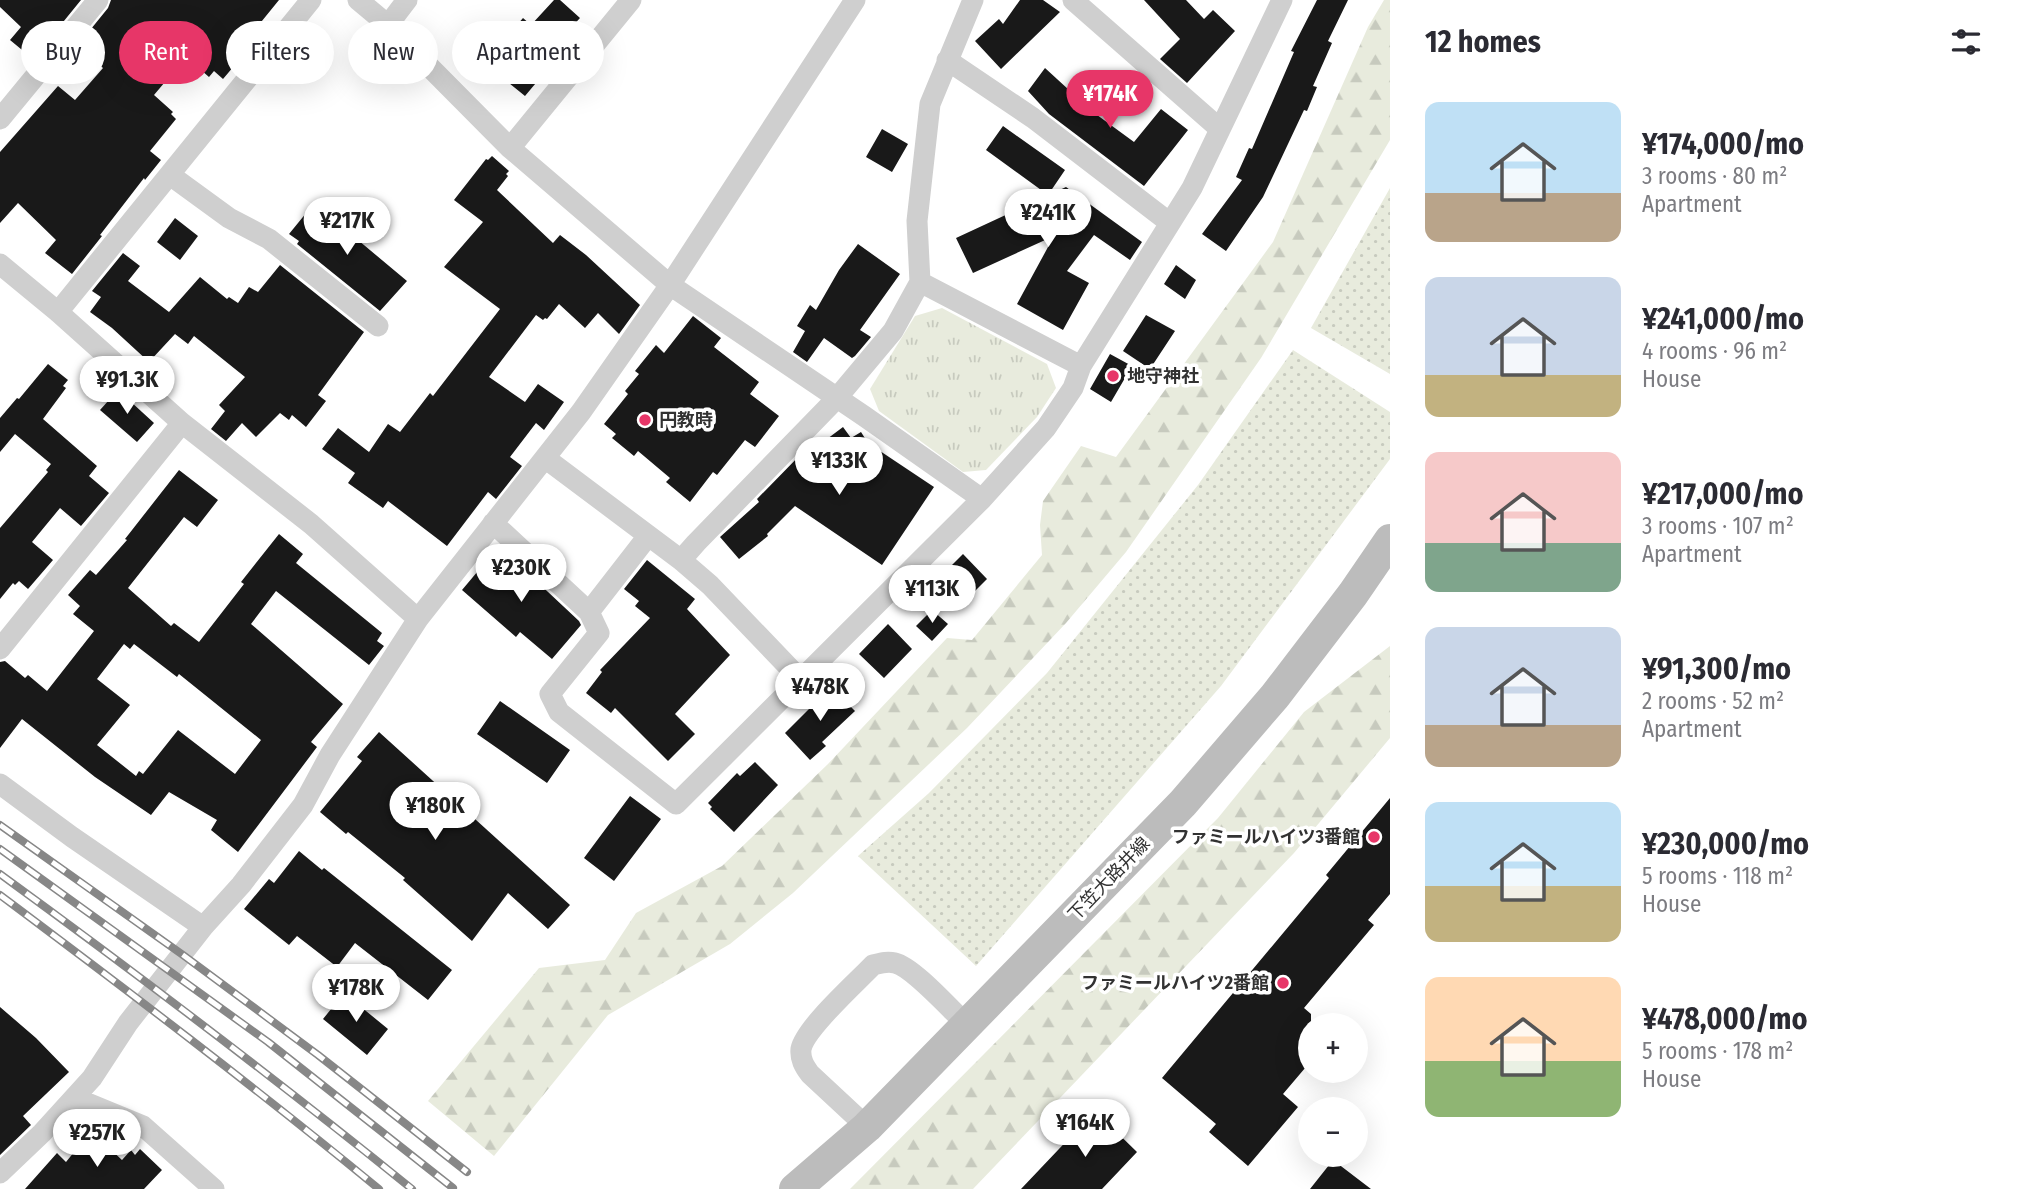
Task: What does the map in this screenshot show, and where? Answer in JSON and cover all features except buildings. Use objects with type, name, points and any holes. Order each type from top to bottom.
[{"type":"main road","name":"下笠大路井線","points":[[795,1189],[867,1126],[1182,803],[1275,696],[1353,594],[1390,540]]},
{"type":"street","points":[[0,119],[98,0]]},
{"type":"street","points":[[58,312],[311,0]]},
{"type":"street","points":[[358,0],[383,21]]},
{"type":"street","points":[[391,21],[407,0]]},
{"type":"street","points":[[510,148],[631,0]]},
{"type":"street","points":[[0,1173],[42,1133],[92,1078],[128,1023],[303,805],[330,755],[418,619],[581,412],[670,285],[855,0]]},
{"type":"street","points":[[681,560],[836,399],[892,331],[920,282],[917,221],[930,103],[973,0]]},
{"type":"street","points":[[1073,0],[1220,129]]},
{"type":"street","points":[[493,523],[589,612],[598,633],[550,694],[559,712],[676,804],[982,499],[1078,391],[1081,366],[1192,188],[1282,0]]},
{"type":"street","points":[[947,60],[1033,118],[1170,223]]},
{"type":"street","points":[[438,75],[510,148],[670,285],[982,499]]},
{"type":"street","points":[[170,176],[229,218],[269,239],[378,326]]},
{"type":"street","points":[[0,264],[58,312],[182,424],[311,524],[418,619]]},
{"type":"street","points":[[920,282],[1081,366]]},
{"type":"street","points":[[0,649],[182,424]]},
{"type":"street","points":[[545,458],[681,560],[710,585],[802,681]]},
{"type":"street","points":[[589,612],[648,536]]},
{"type":"street","points":[[0,784],[203,928]]},
{"type":"street","points":[[867,1126],[810,1074],[803,1065],[801,1050],[807,1034],[873,965],[899,963],[911,971],[967,1026]]},
{"type":"street","points":[[75,1098],[143,1126],[214,1189]]},
{"type":"green space","points":[[1384,0],[1390,0],[1390,140],[1261,358],[1126,552],[1066,623],[967,728],[793,893],[730,944],[608,1015],[494,1156],[428,1101],[539,968],[605,960],[636,913],[722,866],[828,764],[947,638],[972,640],[1042,555],[1040,525],[1043,501],[1081,446],[1116,457],[1273,242],[1368,27]]},
{"type":"green space","points":[[1390,188],[1390,374],[1311,328]]},
{"type":"green space","points":[[942,308],[1047,364],[1056,388],[1037,417],[986,470],[963,472],[879,411],[870,389],[915,316]]},
{"type":"green space","points":[[1293,350],[1390,412],[1390,459],[1221,686],[976,966],[858,856],[929,793],[1047,673],[1198,485]]},
{"type":"green space","points":[[1390,646],[1390,738],[1294,853],[973,1189],[850,1189],[1218,818],[1304,712]]},
{"type":"railway","points":[[0,825],[318,1055],[467,1172]]},
{"type":"railway","points":[[0,849],[268,1042],[453,1188]]},
{"type":"railway","points":[[0,874],[208,1029],[412,1189]]},
{"type":"railway","points":[[0,895],[238,1076],[379,1189]]},
{"type":"place","name":"地守神社","points":[[1113,376]]},
{"type":"place","name":"円教時","points":[[645,420]]},
{"type":"place","name":"ファミールハイツ3番館","points":[[1374,837]]},
{"type":"place","name":"ファミールハイツ2番館","points":[[1283,983]]}]
